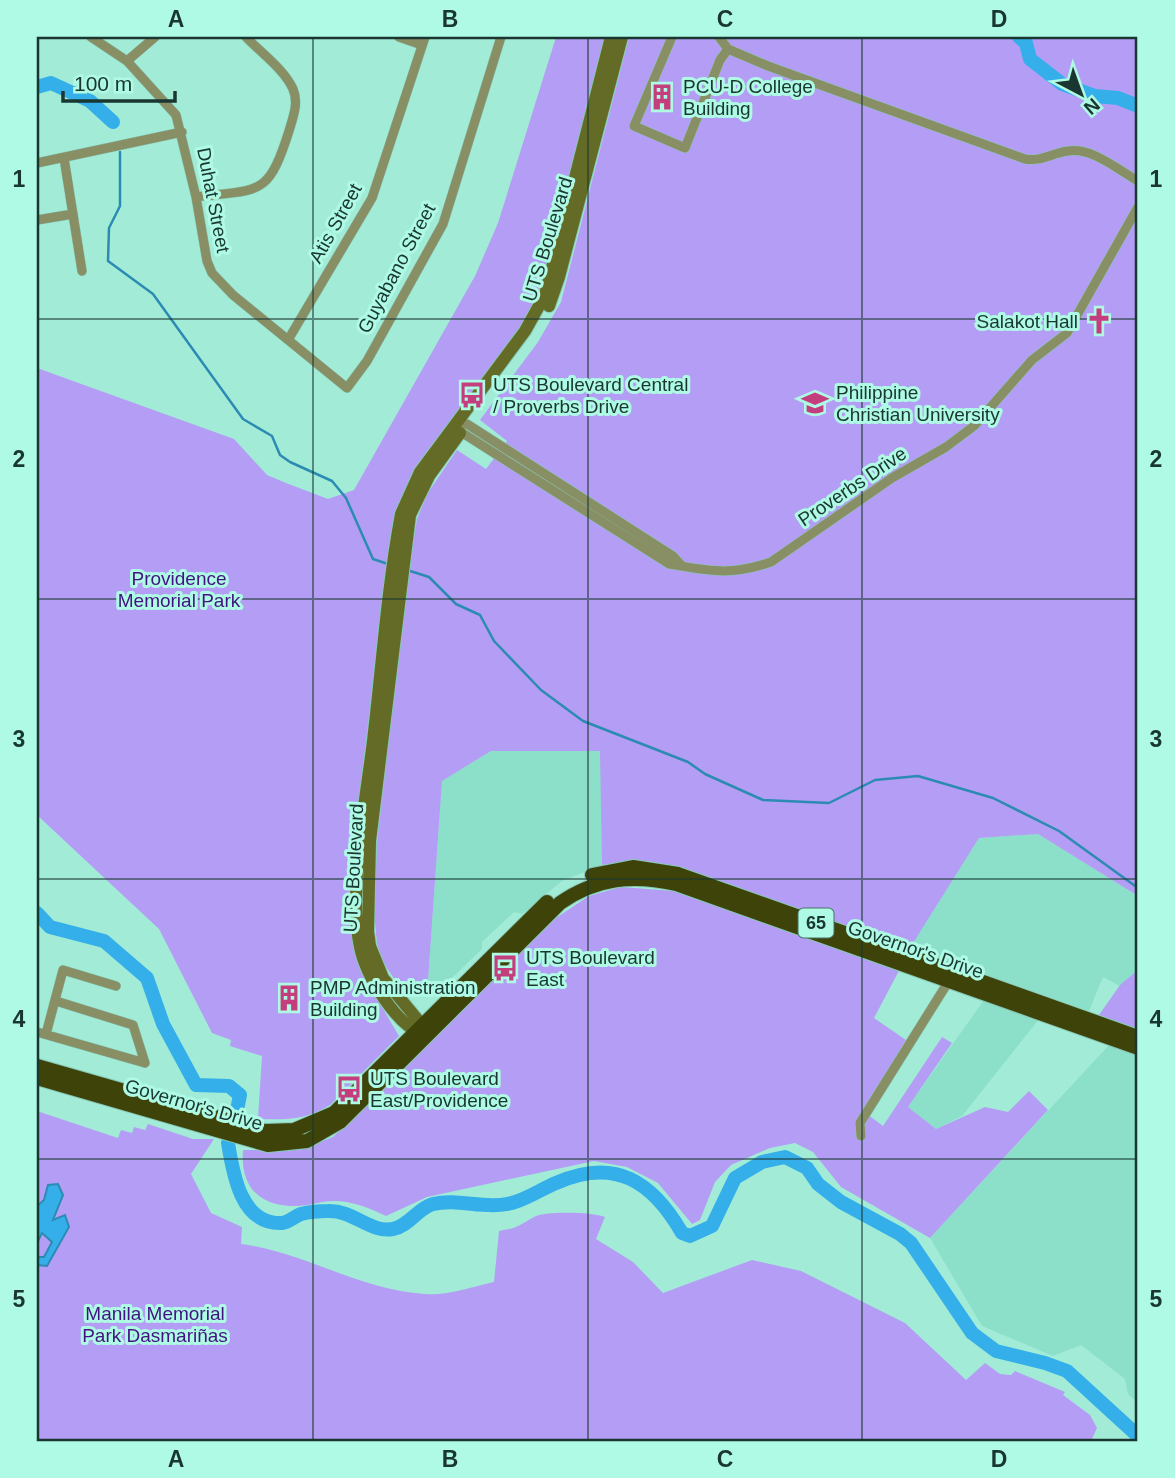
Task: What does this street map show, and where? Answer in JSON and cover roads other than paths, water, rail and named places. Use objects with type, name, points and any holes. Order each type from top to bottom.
[{"type":"highway","name":"Governor's Drive","points":[[37,1066],[248,1134],[294,1130],[325,1119],[560,903],[586,887],[620,878],[676,884],[1138,1037]]},
{"type":"highway","name":"Governor's Drive","points":[[952,976],[1138,1048]]},
{"type":"highway","name":"Governor's Drive","points":[[37,1078],[219,1124]]},
{"type":"main road","name":"UTS Boulevard","points":[[461,427],[525,331],[545,295],[611,37]]},
{"type":"main road","name":"UTS Boulevard","points":[[421,1031],[374,983],[364,960],[358,932],[360,840],[408,493],[420,472],[461,427],[532,336],[552,299],[622,37]]},
{"type":"street","name":"Duhat Street","points":[[91,37],[127,61],[170,106],[182,132],[207,261],[212,273],[224,287],[347,388]]},
{"type":"street","points":[[127,61],[155,37]]},
{"type":"street","points":[[196,197],[249,190],[272,177],[294,116],[296,102],[293,89],[246,37]]},
{"type":"street","points":[[399,37],[424,41]]},
{"type":"street","name":"Guyabano Street","points":[[347,388],[367,361],[443,224],[500,37]]},
{"type":"street","points":[[672,37],[634,126],[685,148],[720,60],[728,49]]},
{"type":"street","points":[[719,37],[728,49],[859,101],[1025,159],[1035,161],[1067,151],[1080,151],[1138,181]]},
{"type":"street","name":"Atis Street","points":[[288,340],[372,198],[424,41]]},
{"type":"street","points":[[37,163],[182,132]]},
{"type":"street","points":[[64,159],[82,271]]},
{"type":"street","name":"Proverbs Drive","points":[[461,427],[673,556],[682,566],[726,573],[771,562],[892,478],[946,447],[974,426],[1031,360],[1067,333],[1138,207]]},
{"type":"street","points":[[37,220],[73,214]]},
{"type":"street","points":[[56,1002],[133,1024],[145,1063],[42,1033],[56,1002],[63,970],[116,986]]},
{"type":"street","points":[[861,1136],[860,1124],[952,976]]},
{"type":"water","points":[[58,1184],[63,1195],[53,1220],[65,1215],[69,1227],[47,1266],[37,1265],[37,1257],[44,1257],[52,1242],[42,1233],[37,1243],[37,1206],[44,1200],[48,1185]]},
{"type":"waterway","points":[[1019,37],[1026,43],[1030,59],[1062,84],[1095,96],[1118,98],[1138,106]]},
{"type":"waterway","points":[[37,87],[51,83],[90,101],[113,122]]},
{"type":"waterway","points":[[120,152],[120,206],[109,228],[108,261],[153,294],[243,419],[272,436],[280,455],[290,462],[332,481],[346,498],[373,559],[388,564]]},
{"type":"waterway","points":[[407,570],[429,577],[456,604],[480,615],[494,641],[541,690],[583,721],[688,762],[705,774],[763,800],[829,803],[875,780],[918,776],[993,798],[1059,831],[1138,888]]},
{"type":"waterway","points":[[37,913],[50,927],[104,941],[147,978],[163,1024],[196,1085],[229,1086],[240,1095],[237,1110]]},
{"type":"waterway","points":[[228,1143],[236,1182],[248,1207],[257,1216],[282,1223],[304,1213],[337,1212],[384,1229],[399,1227],[433,1204],[507,1204],[556,1183],[596,1173],[614,1174],[645,1187],[682,1233],[690,1236],[712,1226],[735,1178],[762,1162],[785,1157],[807,1168],[818,1184],[841,1202],[900,1234],[911,1243],[972,1333],[996,1351],[1067,1371],[1138,1436]]},
{"type":"place","name":"PCU-D College Building","points":[[662,97]]},
{"type":"place","name":"Salakot Hall","points":[[1099,321]]},
{"type":"place","name":"UTS Boulevard Central / Proverbs Drive","points":[[472,395]]},
{"type":"place","name":"Philippine Christian University","points":[[815,403]]},
{"type":"place","name":"UTS Boulevard East","points":[[505,968]]},
{"type":"place","name":"PMP Administration Building","points":[[289,998]]},
{"type":"place","name":"UTS Boulevard East/Providence","points":[[349,1089]]},
{"type":"park label","name":"Providence Memorial Park","points":[[179,589]]},
{"type":"park label","name":"Manila Memorial Park Dasmariñas","points":[[155,1324]]}]
